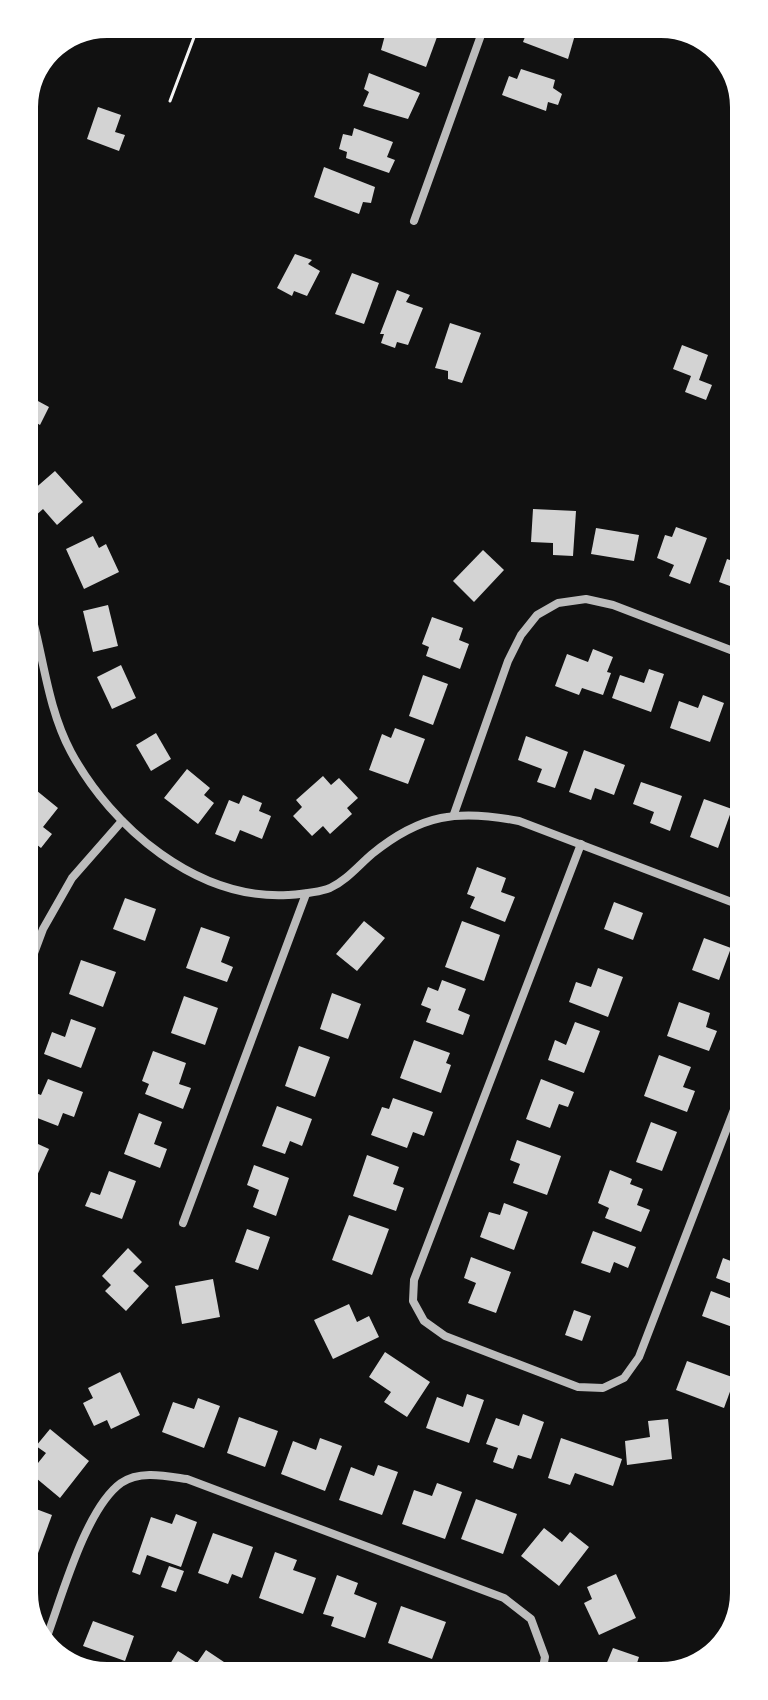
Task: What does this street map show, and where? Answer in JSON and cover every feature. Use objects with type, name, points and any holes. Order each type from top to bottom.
[{"type":"street","points":[[414,221],[480,38]]},
{"type":"street","points":[[454,814],[508,661],[521,635],[537,615],[558,603],[586,599],[613,605],[730,650]]},
{"type":"street","points":[[38,633],[49,699],[70,751],[96,793],[122,821],[162,854],[203,879],[274,896],[306,894],[328,888],[347,878],[398,834],[428,820],[454,814],[488,815],[519,821],[730,901]]},
{"type":"street","points":[[38,942],[72,878],[122,821]]},
{"type":"street","points":[[581,844],[414,1280],[413,1301],[424,1321],[445,1336],[578,1387],[603,1388],[624,1378],[639,1357],[730,1120]]},
{"type":"street","points":[[183,1223],[306,894]]},
{"type":"street","points":[[50,1630],[94,1514],[122,1482],[150,1474],[187,1479],[504,1598],[531,1619],[544,1662]]},
{"type":"path","points":[[170,101],[194,38]]},
{"type":"building","points":[[384,38],[437,38],[426,67],[381,50]]},
{"type":"building","points":[[525,38],[574,38],[568,59],[523,42]]},
{"type":"building","points":[[521,69],[555,80],[553,88],[562,94],[558,105],[548,102],[546,111],[502,95],[509,76],[517,79]]},
{"type":"building","points":[[369,73],[420,93],[408,119],[363,106],[369,92],[364,89]]},
{"type":"building","points":[[98,107],[121,115],[115,132],[125,135],[119,151],[87,139]]},
{"type":"building","points":[[354,128],[393,142],[387,157],[395,160],[389,173],[346,158],[347,152],[339,149],[343,134],[352,136]]},
{"type":"building","points":[[324,167],[375,187],[371,203],[363,202],[359,214],[314,197]]},
{"type":"building","points":[[295,254],[312,260],[308,264],[320,271],[307,296],[294,291],[292,296],[277,288]]},
{"type":"building","points":[[352,273],[379,283],[364,324],[335,314]]},
{"type":"building","points":[[397,290],[410,295],[406,302],[423,308],[408,345],[397,342],[395,348],[381,343],[384,334],[380,334]]},
{"type":"building","points":[[450,323],[481,333],[462,383],[448,379],[448,371],[435,368]]},
{"type":"building","points":[[682,345],[708,355],[699,380],[712,385],[706,400],[685,392],[691,376],[673,369]]},
{"type":"building","points":[[38,401],[49,407],[38,424]]},
{"type":"building","points":[[55,471],[83,502],[57,525],[43,509],[38,513],[38,486]]},
{"type":"building","points":[[533,509],[576,511],[573,556],[553,555],[553,543],[531,542]]},
{"type":"building","points":[[676,527],[707,538],[690,584],[669,576],[674,565],[657,558],[665,535],[672,537]]},
{"type":"building","points":[[596,528],[639,535],[634,561],[591,554]]},
{"type":"building","points":[[93,536],[99,548],[106,544],[119,572],[84,589],[66,549]]},
{"type":"building","points":[[483,550],[504,570],[474,602],[453,581]]},
{"type":"building","points":[[727,559],[730,560],[730,586],[719,582]]},
{"type":"building","points":[[108,605],[118,646],[93,652],[83,611]]},
{"type":"building","points":[[432,617],[463,628],[459,640],[469,644],[460,669],[426,656],[429,647],[422,644]]},
{"type":"building","points":[[593,649],[613,657],[603,695],[582,688],[579,695],[555,686],[567,654],[588,662]]},
{"type":"building","points":[[121,665],[136,698],[112,709],[97,677]]},
{"type":"building","points":[[649,669],[664,674],[651,712],[612,698],[620,675],[644,683]]},
{"type":"building","points":[[423,675],[448,684],[433,725],[409,716]]},
{"type":"building","points":[[703,695],[724,703],[710,742],[670,728],[679,701],[698,708]]},
{"type":"building","points":[[395,728],[425,739],[408,784],[369,770],[382,734],[391,738]]},
{"type":"building","points":[[156,733],[171,759],[151,771],[136,745]]},
{"type":"building","points":[[526,736],[568,752],[555,788],[537,782],[542,769],[518,760]]},
{"type":"building","points":[[584,750],[625,765],[614,795],[595,788],[591,800],[569,792]]},
{"type":"building","points":[[187,769],[210,788],[204,795],[214,803],[198,824],[164,798]]},
{"type":"building","points":[[323,776],[331,785],[339,778],[358,798],[347,808],[352,814],[330,834],[323,826],[312,836],[293,816],[302,807],[296,800]]},
{"type":"building","points":[[641,782],[682,796],[670,831],[650,823],[654,812],[633,804]]},
{"type":"building","points":[[38,792],[58,808],[43,827],[52,834],[41,848],[38,846]]},
{"type":"building","points":[[243,795],[262,803],[259,811],[271,816],[262,839],[240,830],[235,842],[215,834],[229,800],[239,804]]},
{"type":"building","points":[[704,799],[730,808],[718,848],[690,837]]},
{"type":"building","points":[[477,867],[506,878],[501,892],[515,897],[505,922],[470,908],[475,897],[467,894]]},
{"type":"building","points":[[125,898],[156,909],[145,941],[113,929]]},
{"type":"building","points":[[614,902],[643,913],[633,940],[604,929]]},
{"type":"building","points":[[364,921],[385,938],[357,971],[336,954]]},
{"type":"building","points":[[462,921],[500,935],[484,981],[445,967]]},
{"type":"building","points":[[201,927],[230,937],[221,962],[233,967],[227,982],[186,968]]},
{"type":"building","points":[[704,938],[730,948],[719,980],[692,970]]},
{"type":"building","points":[[81,960],[116,972],[103,1007],[69,994]]},
{"type":"building","points":[[598,968],[623,977],[608,1017],[569,1002],[576,982],[591,987]]},
{"type":"building","points":[[442,980],[466,989],[458,1010],[470,1015],[463,1035],[426,1022],[431,1009],[421,1005],[428,987],[438,991]]},
{"type":"building","points":[[332,993],[361,1004],[348,1039],[320,1029]]},
{"type":"building","points":[[184,996],[218,1008],[205,1045],[171,1033]]},
{"type":"building","points":[[679,1002],[710,1013],[706,1027],[717,1031],[709,1051],[667,1036]]},
{"type":"building","points":[[71,1019],[96,1028],[81,1068],[44,1054],[52,1032],[65,1037]]},
{"type":"building","points":[[575,1022],[600,1031],[584,1073],[548,1060],[555,1040],[566,1045]]},
{"type":"building","points":[[414,1040],[450,1053],[446,1063],[451,1065],[441,1093],[400,1078]]},
{"type":"building","points":[[299,1046],[330,1057],[315,1097],[285,1086]]},
{"type":"building","points":[[153,1051],[186,1063],[179,1084],[191,1088],[183,1109],[145,1094],[149,1084],[142,1081]]},
{"type":"building","points":[[659,1055],[691,1067],[683,1087],[695,1091],[687,1112],[644,1096]]},
{"type":"building","points":[[48,1079],[83,1092],[74,1117],[63,1113],[58,1126],[38,1118],[38,1094],[41,1095]]},
{"type":"building","points":[[541,1079],[574,1092],[568,1107],[559,1104],[550,1128],[526,1119]]},
{"type":"building","points":[[393,1098],[433,1112],[424,1136],[413,1132],[407,1148],[371,1135],[382,1107],[389,1109]]},
{"type":"building","points":[[277,1106],[312,1119],[302,1146],[290,1141],[285,1154],[262,1146]]},
{"type":"building","points":[[139,1113],[162,1122],[154,1144],[167,1149],[160,1168],[124,1154]]},
{"type":"building","points":[[651,1122],[677,1132],[662,1171],[636,1162]]},
{"type":"building","points":[[517,1140],[561,1156],[547,1195],[513,1183],[520,1164],[510,1160]]},
{"type":"building","points":[[38,1144],[49,1149],[38,1173]]},
{"type":"building","points":[[367,1155],[399,1167],[393,1184],[404,1188],[396,1211],[353,1196]]},
{"type":"building","points":[[254,1165],[289,1178],[276,1216],[253,1207],[259,1190],[247,1185]]},
{"type":"building","points":[[610,1170],[632,1179],[630,1184],[643,1189],[637,1205],[650,1210],[641,1232],[605,1218],[609,1208],[598,1203]]},
{"type":"building","points":[[109,1171],[136,1181],[122,1219],[85,1206],[91,1192],[100,1195]]},
{"type":"building","points":[[504,1203],[528,1212],[514,1250],[480,1237],[489,1212],[500,1215]]},
{"type":"building","points":[[349,1215],[389,1229],[372,1275],[332,1260]]},
{"type":"building","points":[[247,1229],[270,1237],[258,1270],[235,1262]]},
{"type":"building","points":[[593,1231],[636,1247],[628,1268],[614,1262],[610,1273],[581,1263]]},
{"type":"building","points":[[128,1248],[142,1262],[133,1271],[149,1286],[126,1311],[105,1291],[111,1285],[102,1276]]},
{"type":"building","points":[[471,1257],[511,1272],[496,1313],[468,1303],[476,1283],[464,1278]]},
{"type":"building","points":[[723,1258],[730,1261],[730,1283],[716,1278]]},
{"type":"building","points":[[213,1279],[220,1317],[182,1324],[175,1286]]},
{"type":"building","points":[[711,1291],[730,1298],[730,1326],[702,1316]]},
{"type":"building","points":[[349,1304],[357,1322],[369,1316],[379,1337],[333,1359],[314,1320]]},
{"type":"building","points":[[574,1310],[591,1316],[582,1341],[565,1335]]},
{"type":"building","points":[[385,1352],[430,1382],[407,1417],[384,1402],[391,1392],[369,1377]]},
{"type":"building","points":[[687,1361],[730,1376],[730,1392],[724,1408],[676,1390]]},
{"type":"building","points":[[120,1372],[140,1415],[111,1429],[107,1420],[94,1426],[83,1403],[93,1398],[88,1388]]},
{"type":"building","points":[[467,1394],[484,1400],[469,1443],[426,1428],[437,1397],[463,1407]]},
{"type":"building","points":[[198,1398],[220,1406],[204,1448],[162,1432],[173,1402],[194,1409]]},
{"type":"building","points":[[523,1414],[544,1422],[531,1459],[518,1455],[513,1469],[493,1462],[498,1448],[486,1444],[496,1418],[519,1426]]},
{"type":"building","points":[[239,1417],[278,1431],[265,1467],[227,1453]]},
{"type":"building","points":[[668,1419],[672,1459],[627,1465],[625,1441],[650,1437],[648,1421]]},
{"type":"building","points":[[50,1429],[89,1461],[60,1498],[38,1480],[38,1463],[46,1453],[38,1447]]},
{"type":"building","points":[[320,1438],[342,1446],[325,1491],[281,1474],[293,1441],[316,1450]]},
{"type":"building","points":[[561,1438],[622,1459],[613,1486],[575,1473],[570,1485],[548,1478]]},
{"type":"building","points":[[378,1465],[398,1472],[382,1515],[339,1500],[351,1467],[374,1476]]},
{"type":"building","points":[[437,1483],[462,1492],[445,1539],[402,1524],[414,1490],[432,1496]]},
{"type":"building","points":[[476,1499],[517,1514],[503,1554],[461,1539]]},
{"type":"building","points":[[38,1510],[52,1515],[38,1553]]},
{"type":"building","points":[[176,1514],[197,1522],[181,1567],[147,1555],[140,1575],[132,1572],[151,1517],[172,1524]]},
{"type":"building","points":[[544,1528],[562,1542],[570,1532],[589,1547],[559,1586],[521,1556]]},
{"type":"building","points":[[213,1533],[253,1547],[242,1578],[232,1574],[228,1584],[198,1573]]},
{"type":"building","points":[[275,1552],[297,1560],[293,1570],[316,1578],[303,1614],[259,1598]]},
{"type":"building","points":[[169,1566],[184,1571],[176,1592],[161,1587]]},
{"type":"building","points":[[616,1574],[636,1618],[599,1635],[584,1603],[592,1599],[587,1587]]},
{"type":"building","points":[[337,1575],[358,1583],[354,1594],[377,1603],[365,1638],[331,1626],[334,1617],[323,1614]]},
{"type":"building","points":[[401,1606],[446,1622],[432,1659],[388,1643]]},
{"type":"building","points":[[93,1621],[134,1636],[125,1661],[83,1646]]},
{"type":"building","points":[[613,1648],[639,1657],[637,1662],[607,1662]]},
{"type":"building","points":[[206,1650],[224,1662],[198,1662]]},
{"type":"building","points":[[178,1651],[195,1662],[171,1662]]}]
